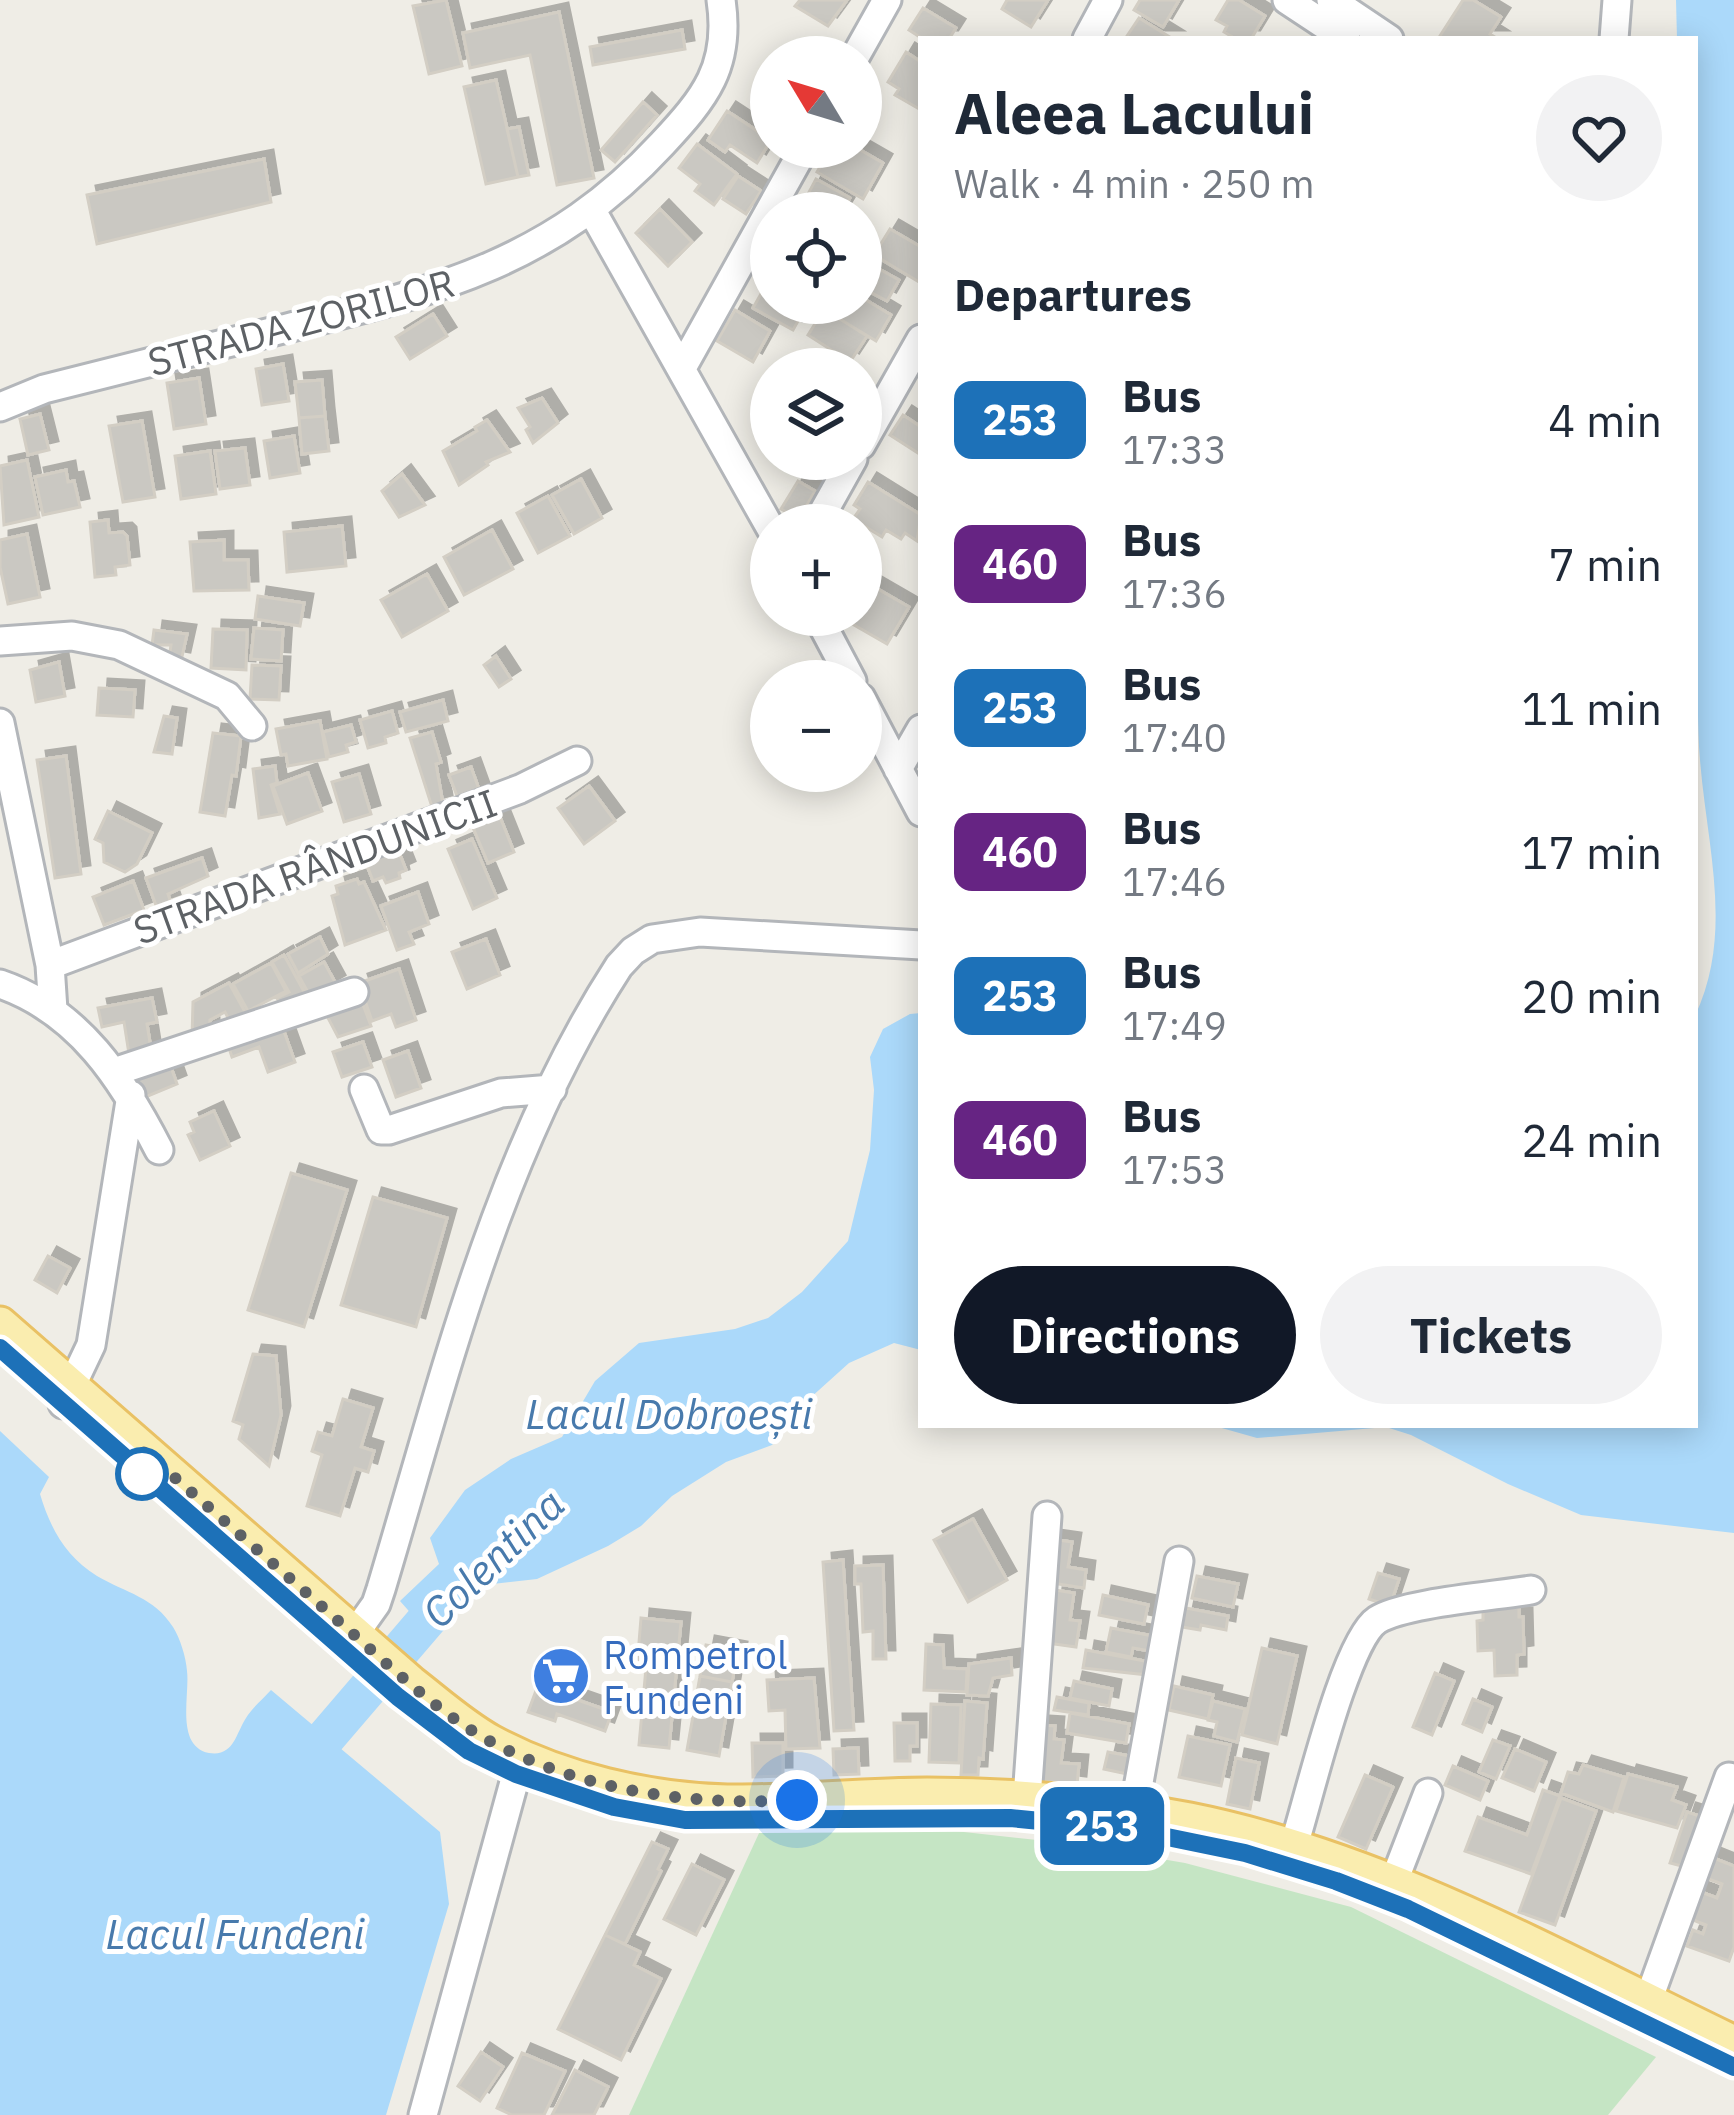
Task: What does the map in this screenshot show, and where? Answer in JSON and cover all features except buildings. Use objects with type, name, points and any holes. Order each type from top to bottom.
[{"type":"main road","points":[[0,1324],[68,1396]]},
{"type":"main road","points":[[0,1348],[68,1396],[464,1736],[516,1774],[614,1807],[673,1818],[727,1822],[924,1815],[1010,1818],[1133,1830],[1245,1853],[1408,1909],[1734,2067]]},
{"type":"main road","points":[[464,1736],[614,1787],[676,1798],[732,1802],[926,1795],[1027,1798],[1135,1810],[1294,1845],[1394,1881],[1734,2043]]},
{"type":"street","name":"STRADA ZORILOR","points":[[0,406],[44,389],[434,290],[500,265],[591,209],[642,165],[712,83],[723,52],[721,0]]},
{"type":"street","points":[[867,36],[887,0]]},
{"type":"street","points":[[1089,36],[1108,0]]},
{"type":"street","points":[[1286,0],[1383,36]]},
{"type":"street","points":[[1614,36],[1617,0]]},
{"type":"street","points":[[1325,12],[1344,36]]},
{"type":"street","points":[[682,368],[793,168]]},
{"type":"street","points":[[591,209],[757,504]]},
{"type":"street","points":[[882,408],[918,344]]},
{"type":"street","points":[[0,641],[72,636],[119,645],[227,696],[252,726]]},
{"type":"street","points":[[0,723],[50,965],[53,1010]]},
{"type":"street","points":[[898,770],[918,734]]},
{"type":"street","points":[[882,739],[918,807]]},
{"type":"street","name":"STRADA RÂNDUNICII","points":[[50,965],[520,789],[577,760]]},
{"type":"street","points":[[352,1641],[376,1604],[500,1204],[552,1089],[619,966],[652,939],[714,933],[918,945]]},
{"type":"street","points":[[0,984],[53,1010],[122,1083],[159,1150]]},
{"type":"street","points":[[122,1083],[354,992]]},
{"type":"street","points":[[68,1396],[91,1345],[122,1083]]},
{"type":"street","points":[[364,1089],[375,1122],[381,1130],[389,1130],[501,1094],[552,1089]]},
{"type":"street","points":[[1027,1798],[1047,1516]]},
{"type":"street","points":[[1135,1810],[1179,1561]]},
{"type":"street","points":[[1294,1845],[1352,1657],[1373,1622],[1398,1612],[1531,1590]]},
{"type":"street","points":[[423,2115],[516,1774]]},
{"type":"street","points":[[1648,2001],[1729,1778]]},
{"type":"street","points":[[1394,1881],[1428,1793]]},
{"type":"green space","points":[[946,1830],[1074,1844],[1185,1863],[1351,1907],[1656,2057],[1608,2115],[629,2115],[760,1831]]},
{"type":"water","points":[[1676,0],[1734,0],[1734,1533],[1581,1515],[1389,1428],[1698,1428],[1698,1008],[1707,985],[1716,922],[1698,718],[1698,36],[1677,36]]},
{"type":"water","name":"Lacul Dobroești","points":[[918,1013],[918,1349],[894,1343],[849,1363],[809,1399],[772,1445],[726,1462],[672,1496],[641,1526],[608,1546],[537,1579],[484,1585],[430,1635],[400,1601],[439,1564],[430,1538],[465,1490],[511,1459],[562,1437],[595,1381],[639,1343],[735,1329],[768,1318],[802,1292],[848,1241],[870,1150],[874,1090],[870,1057],[883,1029]]},
{"type":"water","points":[[1222,1428],[1374,1428],[1257,1438]]},
{"type":"water","name":"Lacul Fundeni","points":[[0,1431],[49,1477],[40,1494],[68,1551],[97,1576],[148,1602],[173,1627],[186,1666],[188,1730],[198,1748],[217,1753],[229,1748],[248,1714],[271,1690],[440,1832],[449,1904],[386,2115],[0,2115]]},
{"type":"waterway","name":"Colentina","points":[[293,1776],[454,1588]]},
{"type":"bus line","name":"253","points":[[0,1348],[398,1697],[469,1751],[516,1774],[614,1807],[685,1820],[1010,1818],[1133,1830],[1245,1853],[1408,1909],[1734,2067]]},
{"type":"place","name":"Rompetrol Fundeni","points":[[561,1676]]},
{"type":"route","points":[[142,1474],[144,1451],[411,1683],[500,1747],[590,1780],[649,1795],[732,1802],[797,1800]]}]
